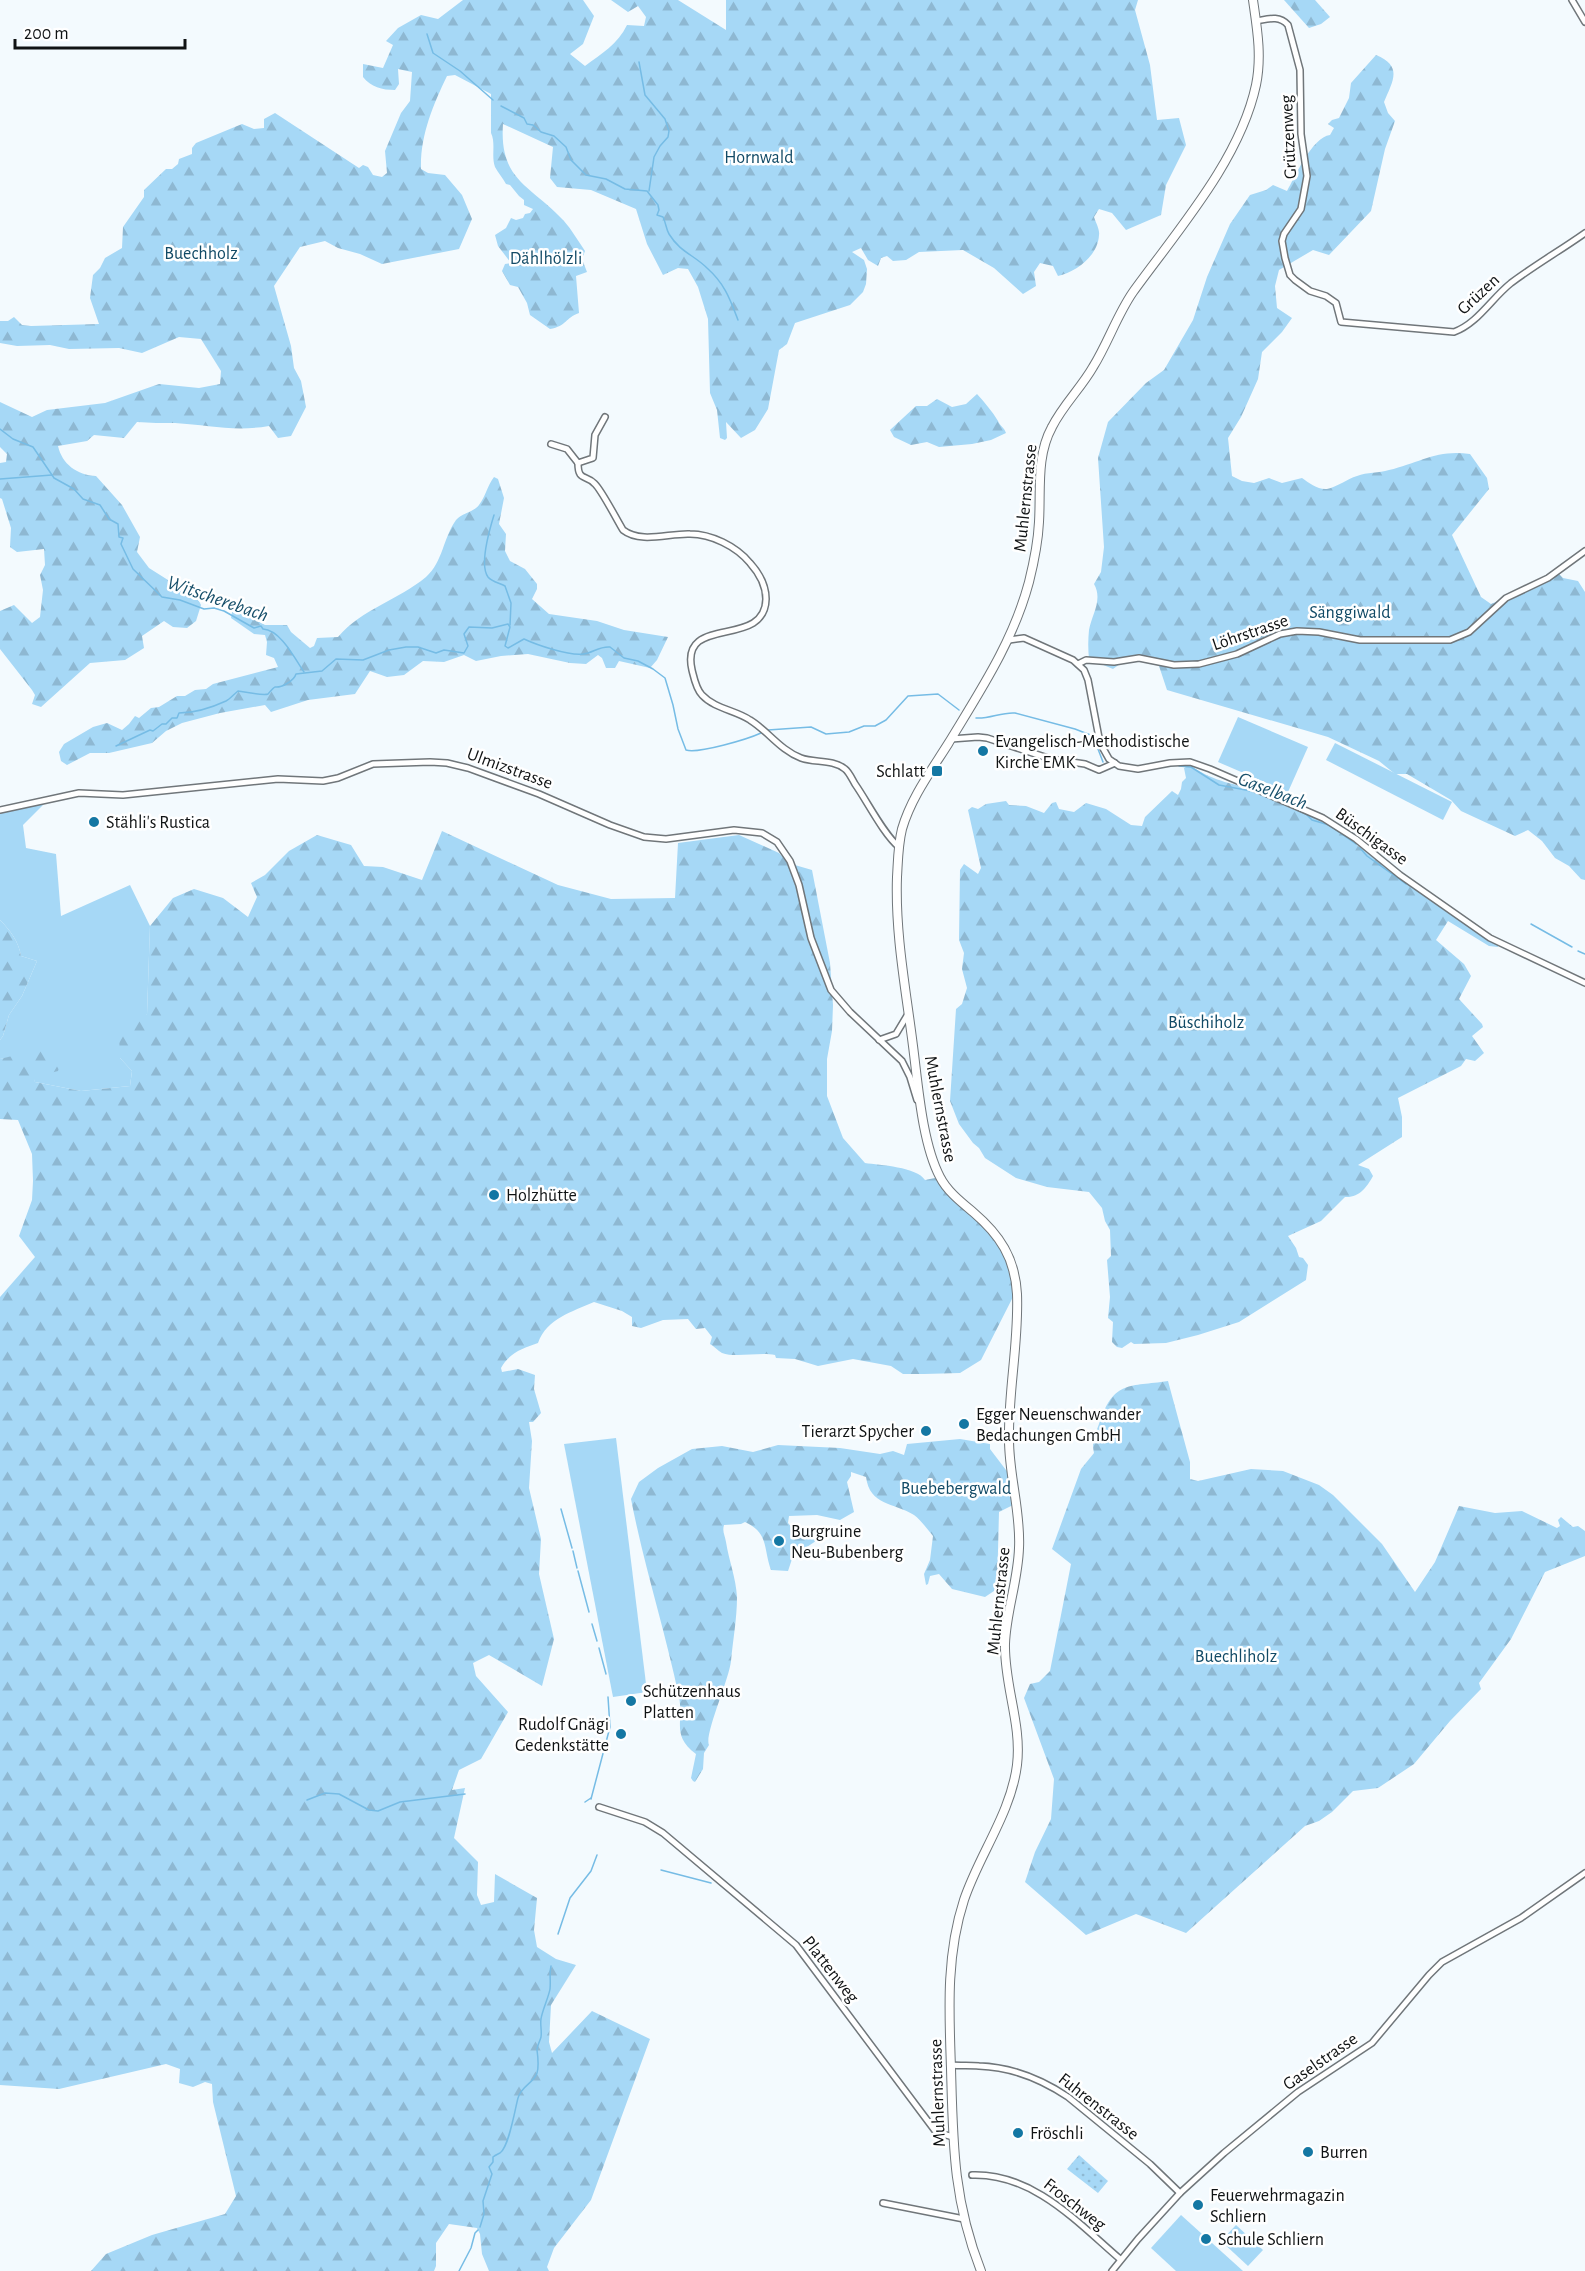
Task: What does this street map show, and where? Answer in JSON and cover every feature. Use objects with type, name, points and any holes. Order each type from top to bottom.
[{"type":"street","name":"Muhlernstrasse","points":[[981,2271],[963,2219],[957,2189],[953,2137],[949,1981],[955,1932],[969,1884],[1011,1790],[1017,1764],[1016,1727],[1005,1654],[1007,1626],[1020,1544],[1008,1445],[1017,1297],[1014,1269],[1002,1242],[993,1229],[945,1186],[938,1173],[923,1115],[897,925],[898,847],[912,804],[994,669],[1015,624],[1030,579],[1038,539],[1040,466],[1047,437],[1063,409],[1092,370],[1130,297],[1185,224],[1239,135],[1249,110],[1257,75],[1259,55],[1253,0]]},
{"type":"street","points":[[1572,0],[1585,22]]},
{"type":"street","name":"Grützenweg","points":[[1256,21],[1274,18],[1288,25],[1300,70],[1301,134],[1307,176],[1301,209],[1284,234],[1282,241],[1285,258],[1290,275],[1295,280],[1310,291],[1326,296],[1336,303],[1341,321]]},
{"type":"street","name":"Grüzen","points":[[1341,321],[1454,332],[1473,321],[1510,284],[1585,233]]},
{"type":"street","points":[[578,464],[593,458],[596,435],[605,417]]},
{"type":"street","points":[[551,444],[567,449],[578,464],[578,472],[582,478],[595,483],[627,533],[649,537],[699,535],[732,548],[751,564],[763,585],[766,597],[764,610],[757,621],[749,626],[709,636],[694,646],[691,652],[691,663],[700,694],[718,707],[751,720],[792,754],[802,759],[830,763],[844,769],[888,836],[898,847]]},
{"type":"street","name":"Löhrstrasse","points":[[1078,664],[1086,660],[1114,662],[1139,658],[1174,665],[1199,664],[1237,654],[1280,634],[1297,631],[1319,632],[1360,640],[1450,640],[1470,632],[1506,598],[1548,578],[1585,551]]},
{"type":"street","points":[[1015,624],[1024,638],[1078,664],[1084,670],[1100,744],[1109,759],[1115,763]]},
{"type":"street","points":[[1009,640],[1024,638]]},
{"type":"street","name":"Büschigasse","points":[[951,739],[978,736],[1051,759],[1085,764],[1100,770],[1115,763],[1131,769],[1191,762],[1210,769],[1323,818],[1356,839],[1400,875],[1490,938],[1585,983]]},
{"type":"street","name":"Ulmizstrasse","points":[[0,810],[79,792],[123,795],[278,779],[323,781],[338,778],[373,764],[430,762],[468,768],[644,837],[666,839],[734,830],[758,832],[777,842],[790,861],[799,885],[811,938],[831,990],[850,1012],[902,1061],[923,1115]]},
{"type":"street","points":[[879,1040],[896,1034],[909,1012]]},
{"type":"street","name":"Plattenweg","points":[[599,1808],[645,1822],[663,1833],[796,1945],[936,2132],[953,2137]]},
{"type":"street","name":"Gaselstrasse","points":[[1112,2271],[1120,2259],[1180,2193],[1224,2153],[1298,2092],[1372,2043],[1442,1962],[1521,1918],[1585,1873]]},
{"type":"street","name":"Fuhrenstrasse","points":[[951,2065],[1005,2069],[1029,2076],[1054,2088],[1150,2164],[1180,2193]]},
{"type":"street","name":"Froschweg","points":[[972,2175],[1000,2177],[1038,2192],[1120,2259]]},
{"type":"street","points":[[883,2203],[963,2219]]},
{"type":"green space","name":"Hornwald","points":[[463,0],[583,0],[594,16],[583,44],[570,54],[585,66],[614,43],[627,25],[644,26],[646,17],[638,6],[628,12],[611,0],[678,0],[726,30],[726,0],[1138,0],[1135,10],[1150,65],[1157,120],[1179,118],[1186,145],[1166,185],[1161,215],[1126,230],[1112,213],[1099,209],[1094,217],[1099,231],[1098,243],[1085,262],[1072,271],[1058,276],[1053,266],[1040,263],[1034,272],[1036,286],[1023,294],[994,268],[963,250],[919,252],[906,260],[893,261],[887,256],[881,258],[878,266],[868,260],[861,248],[852,252],[864,260],[867,269],[863,292],[850,305],[795,323],[787,344],[779,350],[768,409],[755,430],[741,438],[726,422],[727,438],[725,440],[720,438],[717,410],[710,393],[708,319],[698,287],[688,269],[678,268],[663,275],[647,244],[636,209],[591,190],[557,187],[550,178],[553,147],[503,124],[503,143],[506,158],[512,170],[529,190],[564,221],[585,251],[582,259],[587,272],[576,276],[579,313],[560,326],[550,329],[530,315],[527,303],[518,287],[510,285],[502,271],[505,264],[511,263],[498,246],[495,235],[506,228],[511,218],[516,220],[523,218],[533,209],[524,205],[524,200],[510,185],[506,184],[495,167],[491,133],[491,94],[455,75],[447,76],[432,109],[425,133],[421,169],[428,173],[445,175],[462,195],[472,219],[459,249],[382,264],[325,241],[300,247],[274,286],[291,346],[294,368],[301,381],[306,407],[291,436],[278,438],[269,426],[233,428],[137,422],[124,438],[94,435],[87,441],[58,446],[63,458],[71,467],[96,476],[122,505],[140,537],[137,552],[149,568],[198,599],[201,605],[196,621],[187,628],[173,627],[164,621],[142,636],[144,648],[125,660],[90,663],[41,707],[32,704],[35,695],[0,649],[0,611],[14,605],[32,623],[40,617],[43,590],[40,575],[45,565],[44,549],[17,552],[10,547],[11,528],[0,498],[0,463],[6,462],[7,454],[0,447],[0,402],[32,417],[47,410],[105,403],[159,384],[199,388],[220,384],[221,371],[201,339],[179,337],[142,353],[119,348],[69,349],[50,345],[17,346],[0,343],[0,321],[8,321],[14,317],[22,325],[31,326],[99,324],[90,298],[93,275],[105,258],[122,248],[123,227],[144,197],[144,190],[166,169],[172,169],[178,164],[179,159],[192,154],[192,148],[196,143],[242,124],[254,129],[264,128],[264,119],[275,113],[359,168],[363,165],[368,167],[373,175],[382,177],[387,173],[385,151],[401,113],[410,101],[412,72],[398,69],[399,84],[395,90],[386,89],[373,86],[363,77],[363,64],[383,68],[393,45],[386,41],[398,28],[421,15],[438,19]]},
{"type":"green space","points":[[1284,0],[1315,0],[1330,17],[1321,24],[1309,28]]},
{"type":"green space","name":"Sänggiwald","points":[[1376,55],[1384,59],[1393,69],[1393,81],[1384,102],[1388,113],[1395,121],[1385,149],[1371,211],[1329,255],[1313,250],[1279,270],[1275,286],[1277,308],[1292,318],[1262,352],[1258,379],[1241,417],[1228,438],[1232,476],[1254,483],[1269,478],[1282,483],[1302,478],[1317,487],[1327,489],[1361,475],[1389,470],[1438,455],[1470,454],[1487,478],[1489,489],[1452,535],[1481,597],[1491,604],[1559,574],[1563,578],[1578,581],[1585,592],[1585,880],[1581,879],[1569,866],[1555,858],[1542,841],[1528,830],[1515,836],[1461,811],[1451,800],[1407,774],[1395,774],[1379,761],[1328,737],[1167,690],[1157,660],[1124,661],[1113,669],[1089,659],[1089,630],[1097,601],[1094,584],[1101,572],[1104,547],[1098,458],[1108,422],[1146,383],[1164,370],[1193,320],[1207,277],[1230,224],[1250,195],[1273,185],[1287,191],[1311,150],[1323,137],[1330,135],[1334,128],[1328,124],[1339,118],[1349,98],[1351,83]]},
{"type":"green space","points":[[977,394],[1006,433],[991,440],[972,444],[939,447],[927,442],[911,445],[894,437],[890,430],[916,406],[927,406],[937,399],[952,407],[966,404]]},
{"type":"green space","points":[[494,477],[498,479],[504,498],[499,524],[506,534],[505,551],[510,561],[525,569],[537,584],[532,599],[549,614],[597,621],[624,630],[668,637],[657,660],[650,668],[619,661],[615,668],[606,668],[602,658],[598,655],[586,664],[528,654],[476,661],[464,655],[444,662],[423,661],[404,675],[387,677],[370,671],[355,694],[308,700],[271,712],[265,705],[220,713],[182,723],[166,731],[152,743],[109,753],[90,753],[67,765],[61,761],[59,752],[64,744],[93,727],[107,723],[122,730],[135,716],[139,718],[151,708],[159,707],[177,696],[185,696],[195,690],[206,689],[213,684],[278,667],[274,658],[266,655],[265,635],[254,634],[231,618],[232,612],[237,610],[265,625],[287,625],[291,632],[310,648],[314,646],[317,638],[338,637],[358,619],[415,585],[432,571],[456,520],[479,505]]},
{"type":"green space","points":[[1238,717],[1308,747],[1288,792],[1218,762]]},
{"type":"green space","points":[[1335,743],[1452,802],[1443,820],[1326,760]]},
{"type":"green space","name":"Büschiholz","points":[[1190,765],[1218,780],[1249,786],[1328,822],[1396,876],[1414,881],[1473,924],[1475,923],[1498,942],[1498,947],[1489,946],[1448,921],[1436,940],[1464,964],[1471,976],[1459,999],[1482,1024],[1483,1027],[1472,1036],[1484,1053],[1475,1061],[1466,1059],[1461,1066],[1398,1098],[1402,1117],[1402,1137],[1358,1165],[1369,1169],[1373,1176],[1365,1188],[1354,1196],[1345,1197],[1321,1221],[1288,1236],[1299,1257],[1303,1258],[1308,1265],[1306,1280],[1239,1322],[1166,1343],[1134,1344],[1131,1342],[1122,1348],[1112,1342],[1113,1322],[1108,1318],[1110,1297],[1107,1260],[1111,1256],[1110,1230],[1102,1208],[1089,1192],[1047,1187],[1016,1178],[985,1158],[959,1124],[950,1101],[956,1009],[962,1004],[967,988],[962,969],[964,953],[959,940],[960,870],[964,864],[978,874],[981,868],[968,810],[972,807],[978,809],[986,804],[1006,801],[1009,805],[1026,806],[1044,813],[1052,803],[1056,802],[1059,809],[1074,812],[1086,803],[1106,809],[1131,825],[1142,826],[1145,817],[1172,791],[1178,795],[1182,782],[1186,778],[1184,768]]},
{"type":"green space","points":[[44,804],[23,825],[26,848],[56,854],[61,916],[130,885],[150,926],[147,1014],[120,1058],[132,1071],[130,1086],[81,1091],[35,1082],[33,1077],[12,1057],[0,1059],[0,1040],[9,1015],[22,996],[37,961],[21,956],[14,936],[0,920],[0,813]]},
{"type":"green space","points":[[442,831],[558,885],[611,899],[675,898],[678,843],[739,835],[779,853],[788,863],[812,870],[830,963],[833,1005],[832,1031],[827,1059],[827,1096],[843,1138],[865,1163],[906,1169],[925,1180],[935,1178],[990,1228],[1010,1259],[1014,1295],[981,1360],[960,1373],[903,1374],[891,1366],[853,1359],[818,1366],[795,1359],[776,1358],[775,1355],[727,1354],[720,1352],[710,1344],[712,1337],[705,1328],[696,1329],[688,1319],[663,1320],[641,1328],[632,1326],[632,1317],[622,1311],[594,1302],[561,1317],[547,1327],[538,1343],[512,1355],[501,1368],[502,1372],[518,1369],[535,1375],[534,1389],[541,1413],[533,1422],[529,1422],[532,1441],[529,1488],[541,1539],[539,1574],[554,1639],[542,1686],[489,1655],[473,1663],[476,1676],[508,1712],[481,1759],[459,1770],[452,1790],[465,1788],[454,1838],[478,1862],[477,1895],[481,1905],[494,1902],[495,1874],[537,1898],[534,1930],[537,1947],[556,1959],[576,1965],[551,2005],[549,2042],[552,2053],[592,2011],[650,2039],[591,2200],[554,2248],[547,2267],[549,2271],[489,2271],[482,2254],[480,2234],[477,2228],[449,2224],[436,2243],[434,2271],[91,2271],[106,2254],[152,2235],[225,2214],[236,2196],[213,2102],[212,2084],[205,2082],[193,2087],[179,2083],[180,2069],[166,2064],[59,2089],[0,2085],[0,1297],[35,1257],[19,1236],[32,1200],[32,1154],[18,1120],[0,1119],[0,1059],[44,1048],[62,1059],[58,1071],[34,1077],[35,1082],[81,1091],[130,1086],[132,1071],[120,1058],[119,1035],[147,1014],[150,926],[173,898],[194,889],[223,898],[248,917],[257,897],[251,883],[265,875],[289,851],[317,835],[351,845],[364,866],[383,867],[422,880]]},
{"type":"green space","points":[[0,920],[14,936],[21,956],[37,961],[22,996],[9,1015],[0,1040]]},
{"type":"green space","name":"Buechliholz","points":[[1168,1381],[1190,1462],[1190,1479],[1198,1481],[1251,1469],[1283,1471],[1319,1485],[1333,1495],[1382,1544],[1415,1592],[1435,1562],[1459,1506],[1495,1513],[1522,1511],[1557,1528],[1560,1526],[1558,1520],[1561,1517],[1573,1527],[1578,1526],[1585,1531],[1585,1556],[1545,1572],[1511,1639],[1479,1683],[1481,1689],[1414,1764],[1378,1788],[1353,1791],[1332,1812],[1319,1821],[1305,1826],[1186,1933],[1136,1914],[1086,1935],[1025,1882],[1035,1852],[1051,1819],[1054,1779],[1024,1698],[1030,1684],[1039,1682],[1050,1671],[1071,1564],[1052,1549],[1081,1469],[1094,1453],[1094,1437],[1100,1421],[1111,1398],[1118,1392],[1133,1385]]},
{"type":"green space","points":[[616,1438],[647,1692],[613,1697],[564,1444]]},
{"type":"green space","name":"Buebebergwald","points":[[960,1439],[990,1444],[990,1449],[1009,1474],[1013,1505],[999,1512],[997,1589],[985,1597],[952,1589],[939,1574],[930,1576],[926,1585],[924,1574],[930,1560],[933,1536],[914,1515],[877,1498],[868,1486],[866,1477],[851,1472],[847,1482],[854,1512],[840,1520],[817,1515],[789,1516],[788,1523],[794,1530],[804,1534],[813,1531],[816,1541],[793,1556],[788,1571],[771,1570],[762,1536],[753,1526],[745,1522],[724,1525],[723,1532],[737,1597],[736,1621],[731,1661],[710,1730],[709,1745],[704,1753],[703,1769],[695,1782],[693,1781],[691,1778],[696,1754],[688,1747],[681,1734],[679,1697],[631,1499],[639,1482],[658,1468],[692,1449],[722,1446],[753,1452],[778,1445],[840,1448],[880,1454],[893,1451],[904,1455],[907,1444]]},
{"type":"green space","points":[[1079,2155],[1108,2181],[1098,2193],[1067,2169]]},
{"type":"green space","points":[[1181,2215],[1243,2271],[1176,2271],[1151,2248]]},
{"type":"green space","points":[[1236,2225],[1263,2250],[1248,2266],[1221,2241]]},
{"type":"waterway","points":[[427,34],[433,53],[460,71],[493,100]]},
{"type":"waterway","points":[[639,62],[645,95],[665,119],[669,131],[668,137],[654,157],[649,191]]},
{"type":"waterway","points":[[501,106],[524,118],[527,124],[533,125],[541,132],[554,136],[566,147],[571,160],[586,175],[606,179],[625,189],[647,191],[658,205],[657,215],[663,217],[673,240],[707,268],[723,286],[738,320]]},
{"type":"waterway","name":"Witscherebach","points":[[0,429],[13,439],[33,447],[54,478],[74,489],[83,499],[100,505],[109,519],[118,524],[119,537],[123,538],[121,544],[133,569],[162,597],[180,600],[204,609],[214,608],[254,628],[261,626],[282,640],[304,672]]},
{"type":"waterway","points":[[0,479],[52,475]]},
{"type":"waterway","points":[[494,515],[486,546],[486,571],[490,579],[505,586],[511,603],[510,625]]},
{"type":"waterway","name":"Gaselbach","points":[[116,746],[150,730],[153,731],[172,718],[177,718],[179,713],[197,711],[215,705],[228,700],[238,691],[268,694],[274,687],[284,685],[296,674],[322,671],[336,659],[363,660],[389,650],[406,647],[418,647],[436,653],[444,650],[464,653],[468,646],[464,634],[469,627],[492,628],[508,624],[510,627],[505,646],[508,648],[524,639],[553,650],[577,654],[610,647],[624,658],[638,661],[653,669],[665,678],[678,729],[686,750],[712,748],[761,733]]},
{"type":"waterway","name":"Gaselbach","points":[[768,730],[811,727],[826,734],[875,726],[886,720],[908,696],[938,694],[959,710]]},
{"type":"waterway","name":"Gaselbach","points":[[976,718],[1015,713],[1075,729],[1093,736],[1103,762]]},
{"type":"waterway","name":"Gaselbach","points":[[1179,766],[1191,767],[1219,785],[1251,791],[1294,808],[1312,820],[1329,825],[1356,844]]},
{"type":"waterway","name":"Gaselbach","points":[[1360,848],[1367,856],[1406,884]]},
{"type":"waterway","name":"Gaselbach","points":[[1531,924],[1572,947]]},
{"type":"waterway","name":"Gaselbach","points":[[1578,951],[1585,954]]},
{"type":"waterway","points":[[561,1509],[572,1548]]},
{"type":"waterway","points":[[573,1551],[577,1568]]},
{"type":"waterway","points":[[578,1571],[589,1612]]},
{"type":"waterway","points":[[592,1624],[597,1641]]},
{"type":"waterway","points":[[599,1648],[606,1674]]},
{"type":"waterway","points":[[591,1799],[610,1727],[608,1697]]},
{"type":"waterway","points":[[307,1800],[325,1793],[339,1794],[369,1810],[378,1811],[400,1802],[465,1794]]},
{"type":"waterway","points":[[585,1802],[591,1798]]},
{"type":"waterway","points":[[558,1934],[570,1898],[591,1871],[597,1855]]},
{"type":"waterway","points":[[661,1870],[711,1883]]},
{"type":"waterway","points":[[480,2227],[484,2214],[483,2201],[492,2174],[489,2167],[493,2162],[493,2157],[500,2153],[506,2143],[520,2094],[537,2073],[537,2048],[541,2037],[542,2016],[550,1989],[551,1966]]},
{"type":"waterway","points":[[459,2271],[478,2230]]},
{"type":"place","name":"Evangelisch-Methodistische Kirche EMK","points":[[983,751]]},
{"type":"place","name":"Schlatt","points":[[937,771]]},
{"type":"place","name":"Stähli's Rustica","points":[[94,822]]},
{"type":"place","name":"Holzhütte","points":[[494,1195]]},
{"type":"place","name":"Egger Neuenschwander Bedachungen GmbH","points":[[964,1424]]},
{"type":"place","name":"Tierarzt Spycher","points":[[926,1431]]},
{"type":"place","name":"Burgruine Neu-Bubenberg","points":[[779,1541]]},
{"type":"place","name":"Schützenhaus Platten","points":[[631,1701]]},
{"type":"place","name":"Rudolf Gnägi Gedenkstätte","points":[[621,1734]]},
{"type":"place","name":"Fröschli","points":[[1018,2133]]},
{"type":"place","name":"Burren","points":[[1308,2152]]},
{"type":"place","name":"Feuerwehrmagazin Schliern","points":[[1198,2205]]},
{"type":"place","name":"Schule Schliern","points":[[1206,2239]]},
{"type":"park label","name":"Buechholz","points":[[201,253]]},
{"type":"park label","name":"Dählhölzli","points":[[546,258]]}]
